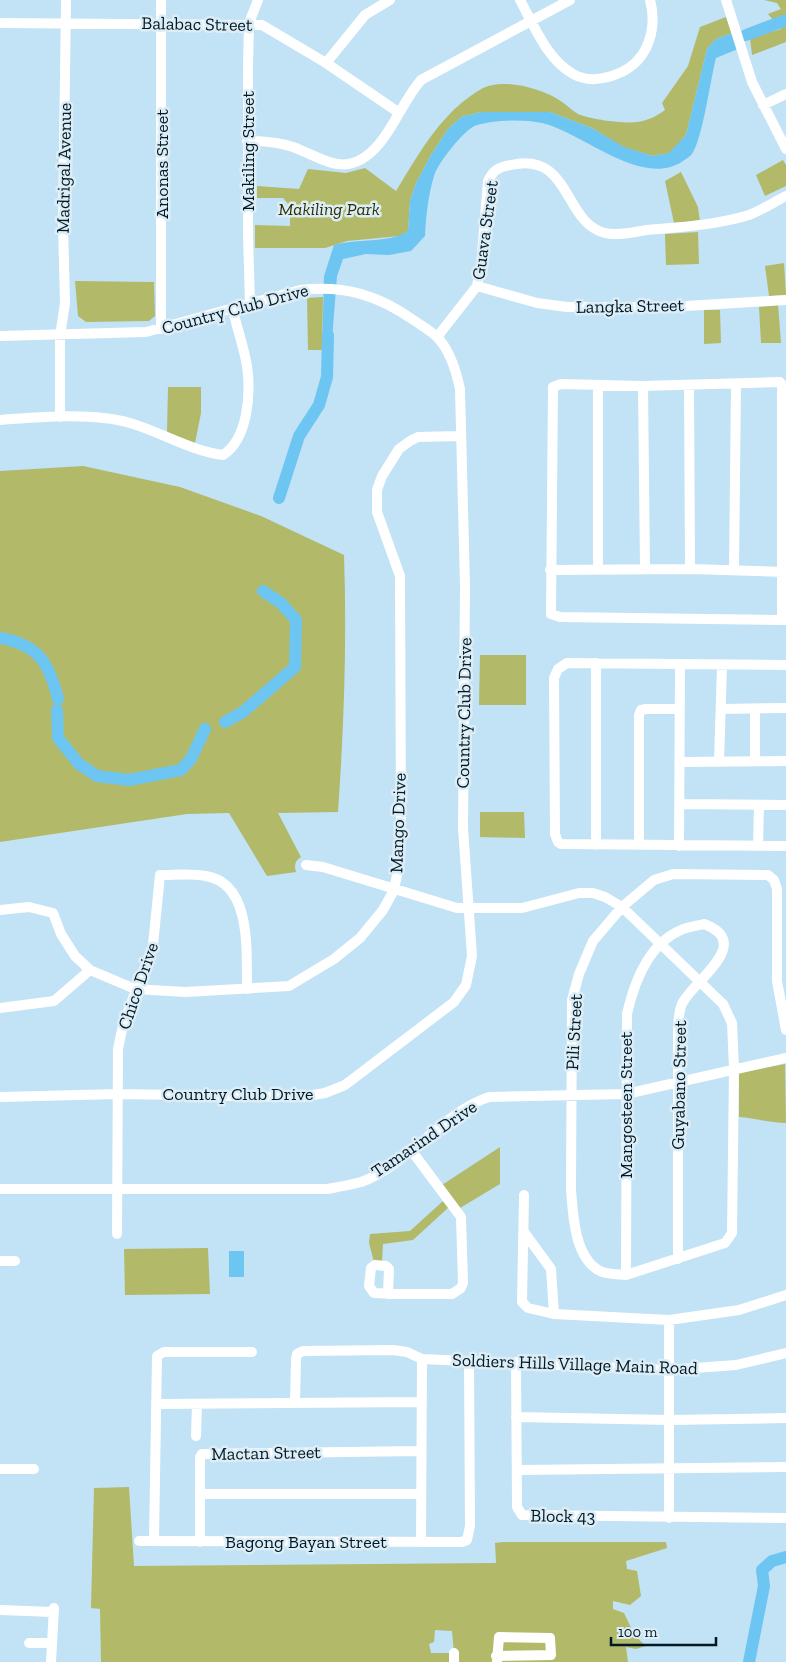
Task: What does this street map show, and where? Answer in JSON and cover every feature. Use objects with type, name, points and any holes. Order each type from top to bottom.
[{"type":"street","name":"Madrigal Avenue","points":[[60,417],[60,336],[65,304],[63,224],[66,0]]},
{"type":"street","name":"Anonas Street","points":[[161,0],[162,329]]},
{"type":"street","name":"Makiling Street","points":[[250,304],[247,141],[249,23],[258,0]]},
{"type":"street","points":[[326,63],[365,15],[390,0]]},
{"type":"street","points":[[520,0],[550,53],[561,66],[575,75],[589,79],[604,79],[624,70],[641,57],[652,33],[650,0]]},
{"type":"street","points":[[247,141],[276,143],[292,147],[325,163],[345,165],[363,159],[380,144],[398,112],[417,85],[433,72],[570,0]]},
{"type":"street","points":[[726,0],[752,82],[786,149]]},
{"type":"street","name":"Balabac Street","points":[[0,23],[161,22],[262,24],[326,63],[398,112]]},
{"type":"street","points":[[763,105],[786,94]]},
{"type":"street","name":"Guava Street","points":[[437,337],[478,286],[488,182],[491,174],[499,167],[517,163],[532,164],[553,173],[562,183],[583,219],[604,233],[719,223],[750,214],[786,196]]},
{"type":"street","name":"Langka Street","points":[[478,286],[537,303],[567,308],[669,307],[786,300]]},
{"type":"street","name":"Country Club Drive","points":[[0,336],[60,336],[146,332],[233,310],[300,290],[321,288],[364,294],[390,304],[437,337],[452,360],[460,389],[465,586],[463,828],[470,906],[472,956],[466,985],[454,1002],[345,1084],[325,1093],[301,1096],[118,1094],[0,1097]]},
{"type":"street","points":[[0,420],[60,417],[116,420],[129,423],[210,454],[223,456],[233,449],[242,433],[246,414],[247,367],[233,310]]},
{"type":"street","points":[[780,382],[782,385],[784,620],[560,617],[550,614],[553,387],[561,384],[643,386],[736,384],[780,382]]},
{"type":"street","points":[[598,384],[598,569]]},
{"type":"street","points":[[689,384],[690,569]]},
{"type":"street","points":[[734,570],[736,384]]},
{"type":"street","points":[[643,386],[644,569]]},
{"type":"street","name":"Mango Drive","points":[[0,910],[29,907],[53,913],[61,934],[75,956],[90,970],[135,989],[185,992],[289,986],[334,958],[360,938],[383,910],[394,890],[398,870],[401,818],[400,576],[377,512],[377,490],[399,449],[410,441],[418,437],[460,436]]},
{"type":"street","points":[[550,570],[690,569],[785,572]]},
{"type":"street","points":[[786,665],[680,666],[567,663],[558,669],[554,678],[555,834],[558,842],[566,845],[596,846],[786,846]]},
{"type":"street","points":[[596,663],[596,846]]},
{"type":"street","points":[[679,846],[680,666]]},
{"type":"street","points":[[719,762],[722,666]]},
{"type":"street","points":[[721,709],[786,708]]},
{"type":"street","points":[[639,845],[639,715],[641,710],[646,709],[680,709]]},
{"type":"street","points":[[755,709],[755,761]]},
{"type":"street","points":[[680,762],[786,761]]},
{"type":"street","points":[[680,804],[786,804]]},
{"type":"street","points":[[758,846],[759,805]]},
{"type":"street","points":[[306,865],[323,867],[456,908],[470,906],[522,908],[579,894],[593,893],[605,897],[622,908],[654,880],[673,874],[768,875],[774,880],[777,889],[777,981],[784,999],[786,1030]]},
{"type":"street","name":"Chico Drive","points":[[117,1234],[118,1049],[123,1025],[135,989],[153,944],[160,875],[207,876],[221,882],[233,893],[244,914],[247,989]]},
{"type":"street","name":"Pili Street","points":[[622,908],[661,945],[723,1004],[732,1023],[734,1069],[732,1234],[725,1243],[678,1259],[626,1275],[609,1274],[599,1270],[590,1263],[573,1220],[571,1189],[572,1000],[579,974],[593,941],[622,908]]},
{"type":"street","name":"Guyabano Street","points":[[661,945],[680,930],[704,924],[720,934],[723,940],[720,957],[682,1003],[678,1025],[678,1259]]},
{"type":"street","name":"Mangosteen Street","points":[[626,1275],[627,1014],[631,996],[643,967],[661,945]]},
{"type":"street","points":[[0,1008],[54,1002],[90,970]]},
{"type":"street","name":"Tamarind Drive","points":[[0,1189],[327,1189],[362,1182],[411,1150],[474,1102],[505,1096],[626,1094],[786,1058]]},
{"type":"street","points":[[388,1294],[452,1294],[461,1288],[463,1283],[461,1218],[411,1150]]},
{"type":"street","points":[[524,1195],[523,1305],[528,1308],[554,1314],[669,1320],[739,1310],[786,1294]]},
{"type":"street","points":[[524,1232],[551,1269],[554,1314]]},
{"type":"street","points":[[0,1261],[15,1261]]},
{"type":"street","points":[[669,1320],[669,1518],[786,1518]]},
{"type":"street","name":"Soldiers Hills Village Main Road","points":[[295,1404],[296,1359],[298,1354],[303,1351],[393,1350],[407,1352],[422,1359],[668,1370],[736,1365],[786,1353]]},
{"type":"street","points":[[154,1541],[156,1359],[158,1354],[252,1352]]},
{"type":"street","points":[[420,1542],[419,1451],[422,1359]]},
{"type":"street","name":"Bagong Bayan Street","points":[[138,1541],[462,1542],[467,1540],[470,1535],[469,1361]]},
{"type":"street","name":"Block 43","points":[[516,1362],[517,1507],[522,1515],[669,1518]]},
{"type":"street","points":[[156,1404],[420,1402]]},
{"type":"street","points":[[196,1404],[196,1436]]},
{"type":"street","points":[[516,1417],[670,1420],[786,1418]]},
{"type":"street","name":"Mactan Street","points":[[200,1542],[200,1457],[202,1454],[419,1451]]},
{"type":"street","points":[[517,1470],[786,1467]]},
{"type":"street","points":[[0,1469],[34,1468]]},
{"type":"street","points":[[201,1494],[420,1494]]},
{"type":"street","points":[[0,1610],[54,1610],[51,1662]]},
{"type":"street","points":[[499,1637],[550,1638],[551,1655],[496,1659],[499,1637]]},
{"type":"street","points":[[29,1643],[52,1643]]},
{"type":"green space","points":[[764,0],[786,0],[786,42],[752,55],[750,38],[781,29],[768,14],[781,9],[777,3]]},
{"type":"green space","name":"Makiling Park","points":[[726,17],[732,33],[716,39],[707,49],[686,135],[670,153],[653,156],[623,147],[592,128],[550,112],[481,112],[461,117],[448,129],[431,155],[416,183],[410,201],[408,231],[400,236],[347,241],[325,248],[255,248],[255,225],[290,226],[290,206],[283,198],[257,198],[257,186],[299,189],[308,169],[346,173],[365,168],[396,191],[423,147],[444,120],[468,97],[491,85],[511,84],[532,88],[562,102],[578,114],[598,119],[631,122],[644,121],[655,116],[665,110],[662,103],[688,66],[700,27]]},
{"type":"green space","points":[[783,160],[786,165],[786,186],[765,196],[756,175]]},
{"type":"green space","points":[[681,172],[698,207],[700,221],[674,223],[665,181]]},
{"type":"green space","points":[[698,232],[699,264],[666,265],[665,234]]},
{"type":"green space","points":[[784,263],[786,295],[769,296],[765,266]]},
{"type":"green space","points":[[75,281],[154,282],[155,316],[149,321],[86,322],[78,316]]},
{"type":"green space","points":[[323,297],[322,350],[308,350],[307,298]]},
{"type":"green space","points":[[778,304],[781,343],[761,343],[759,307]]},
{"type":"green space","points":[[704,310],[720,310],[721,343],[704,344]]},
{"type":"green space","points":[[168,387],[201,387],[201,413],[195,443],[167,433]]},
{"type":"green space","points":[[83,466],[180,487],[261,516],[344,555],[344,684],[338,812],[278,813],[301,857],[296,863],[296,872],[267,876],[229,813],[187,814],[0,842],[0,471]]},
{"type":"green space","points":[[480,655],[526,655],[526,705],[479,705]]},
{"type":"green space","points":[[480,812],[524,812],[525,838],[480,837]]},
{"type":"green space","points":[[785,1064],[786,1123],[739,1117],[739,1073]]},
{"type":"green space","points":[[500,1147],[500,1184],[460,1208],[442,1185]]},
{"type":"green space","points":[[443,1201],[449,1207],[413,1240],[383,1244],[382,1262],[374,1262],[369,1243],[370,1234],[410,1231]]},
{"type":"green space","points":[[208,1248],[210,1294],[125,1295],[124,1249]]},
{"type":"green space","points":[[129,1487],[134,1566],[496,1563],[495,1543],[503,1542],[666,1542],[667,1548],[626,1561],[627,1569],[637,1571],[641,1596],[630,1605],[613,1601],[613,1609],[624,1613],[635,1636],[646,1646],[636,1649],[626,1647],[628,1662],[101,1662],[100,1609],[91,1608],[94,1488]],"holes":[[[435,1630],[452,1631],[454,1653],[431,1653],[429,1644],[434,1642]]]},
{"type":"water","points":[[732,33],[738,49],[716,58],[703,122],[696,146],[689,157],[667,168],[650,168],[631,164],[576,137],[542,123],[501,121],[484,123],[465,133],[452,147],[436,170],[429,198],[425,236],[411,251],[389,255],[366,254],[343,259],[337,276],[331,352],[322,350],[324,276],[334,245],[391,238],[408,231],[410,201],[416,183],[448,129],[461,117],[481,112],[550,112],[592,128],[624,147],[653,156],[669,153],[686,135],[707,49],[716,39]]},
{"type":"water","points":[[229,1251],[244,1251],[244,1277],[229,1277]]},
{"type":"waterway","points":[[746,35],[786,20]]},
{"type":"waterway","points":[[279,498],[299,436],[319,405],[327,377],[328,335]]},
{"type":"waterway","points":[[225,722],[243,712],[295,667],[296,620],[281,603],[263,591]]},
{"type":"waterway","points":[[0,638],[24,645],[40,658],[51,675],[58,699]]},
{"type":"waterway","points":[[57,710],[58,738],[79,764],[97,776],[129,780],[181,770],[191,759],[205,729]]},
{"type":"waterway","points":[[749,1662],[764,1586],[762,1570],[772,1561],[786,1557]]}]
